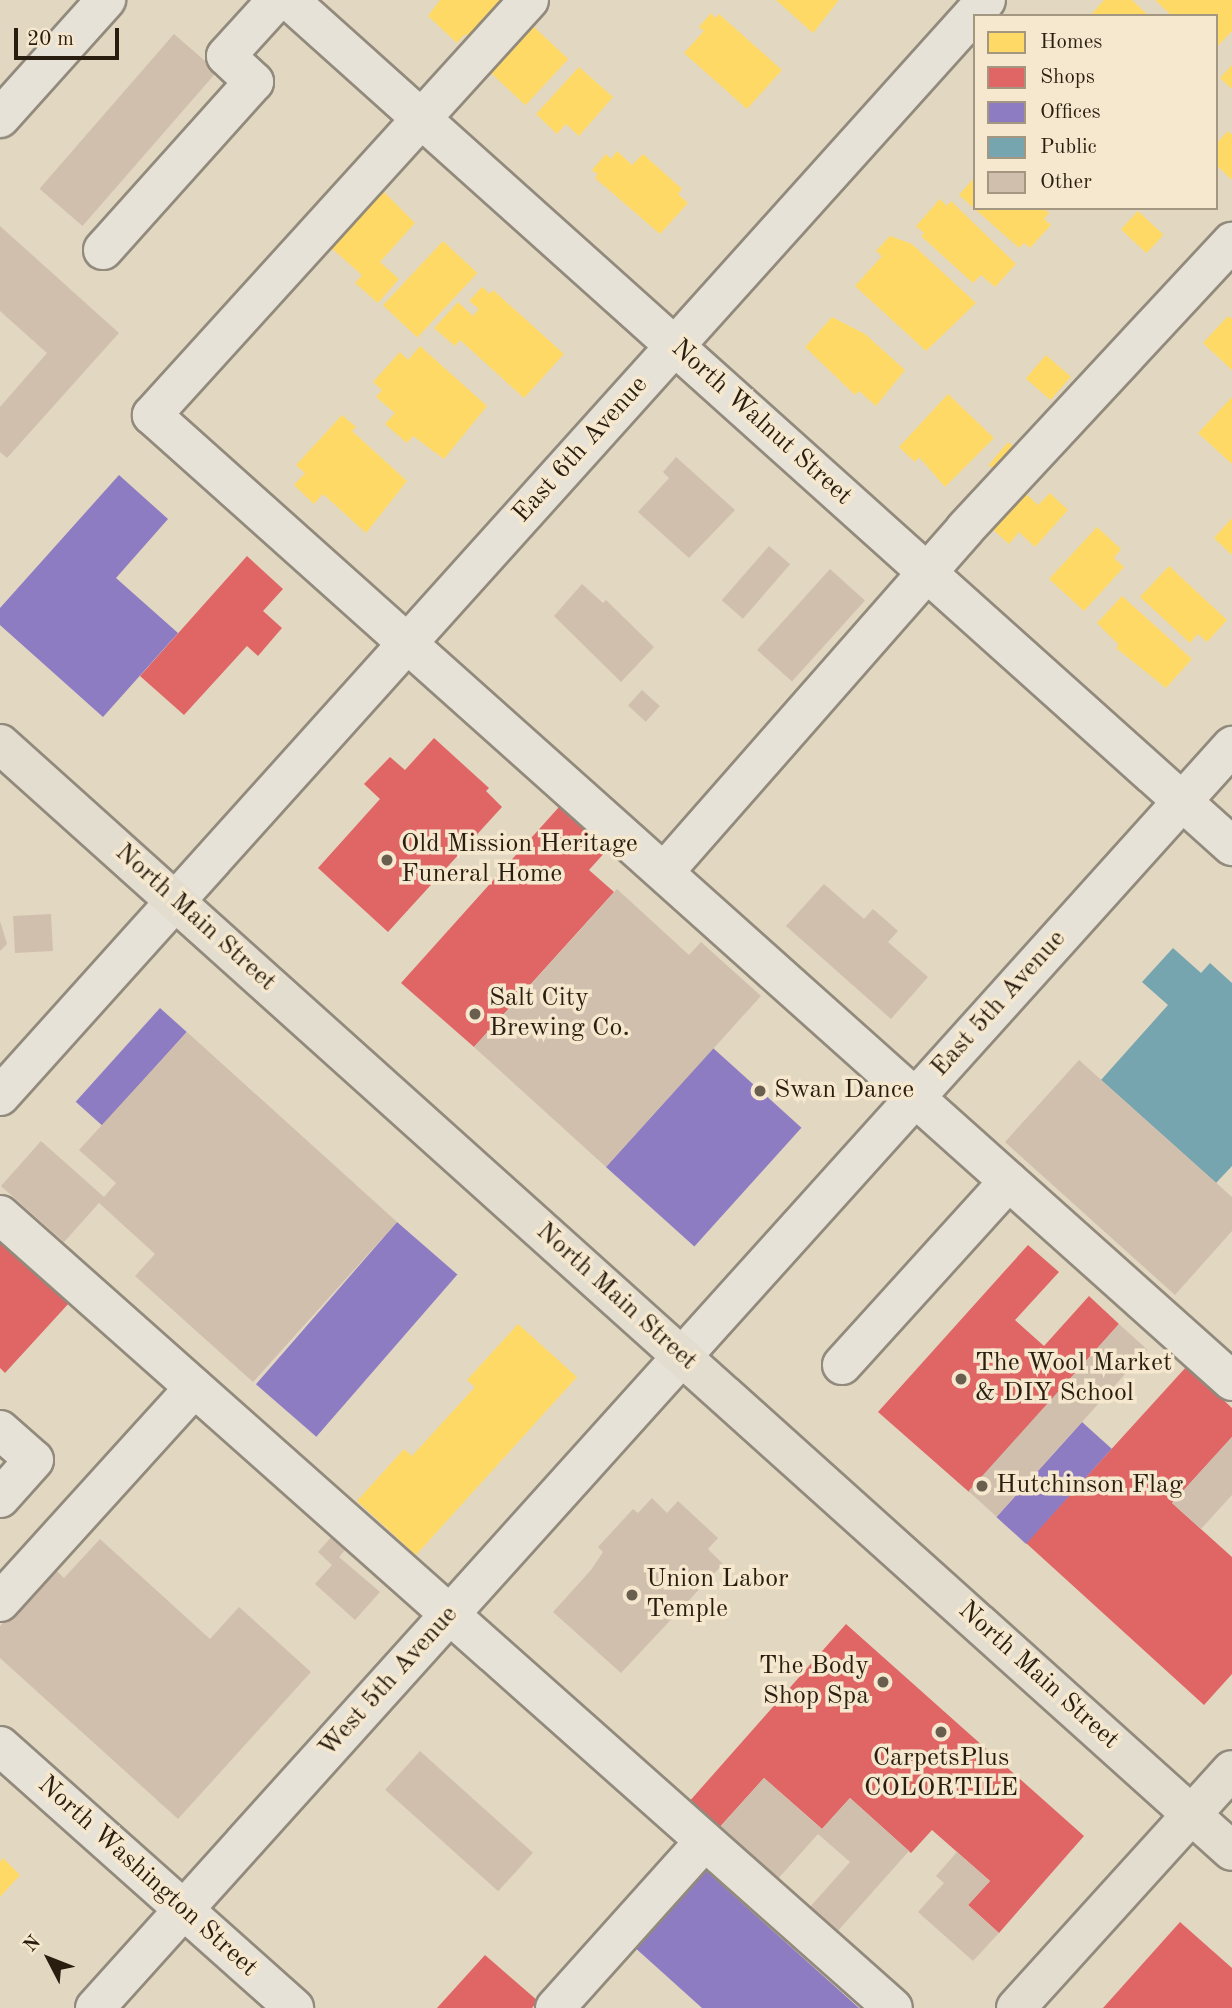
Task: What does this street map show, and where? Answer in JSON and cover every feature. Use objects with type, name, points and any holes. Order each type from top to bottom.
[{"type":"main road","name":"North Main Street","points":[[0,744],[1232,1851]]},
{"type":"main road","points":[[1016,2008],[1232,1770]]},
{"type":"street","points":[[0,118],[106,0]]},
{"type":"street","points":[[103,250],[254,82],[226,56],[277,0]]},
{"type":"street","name":"North Walnut Street","points":[[289,0],[1232,846]]},
{"type":"street","points":[[529,0],[152,415],[1232,1381]]},
{"type":"street","name":"East 6th Avenue","points":[[973,14],[986,0]]},
{"type":"street","name":"East 6th Avenue","points":[[0,1096],[973,14]]},
{"type":"street","points":[[664,872],[928,573],[1232,242]]},
{"type":"street","name":"East 5th Avenue","points":[[682,1356],[1232,746]]},
{"type":"street","points":[[842,1365],[1009,1181]]},
{"type":"street","points":[[0,1215],[893,2008]]},
{"type":"street","name":"West 5th Avenue","points":[[95,2008],[682,1356]]},
{"type":"street","points":[[0,1602],[194,1388]]},
{"type":"street","points":[[0,1430],[34,1461],[0,1498]]},
{"type":"street","name":"North Washington Street","points":[[0,1746],[295,2008]]},
{"type":"street","points":[[555,2008],[705,1841]]},
{"type":"building: Homes","points":[[440,0],[502,0],[469,37],[465,34],[457,43],[428,16]]},
{"type":"building: Homes","points":[[776,0],[839,0],[813,33]]},
{"type":"building: Homes","points":[[1104,0],[1132,0],[1147,14],[1092,14]]},
{"type":"building: Homes","points":[[1155,0],[1232,0],[1232,31],[1218,46],[1218,14],[1170,14]]},
{"type":"building: Homes","points":[[711,13],[715,18],[719,14],[782,70],[747,109],[684,53],[704,31],[699,27]]},
{"type":"building: Homes","points":[[534,27],[568,59],[525,105],[491,73]]},
{"type":"building: Homes","points":[[1232,65],[1232,89],[1220,78]]},
{"type":"building: Homes","points":[[579,67],[613,97],[579,136],[566,124],[557,134],[536,114]]},
{"type":"building: Homes","points":[[1228,131],[1232,135],[1232,180],[1218,167],[1218,142]]},
{"type":"building: Homes","points":[[617,151],[632,165],[643,154],[682,189],[678,194],[688,203],[660,234],[595,178],[598,175],[592,170],[606,154],[611,159]]},
{"type":"building: Homes","points":[[973,179],[973,207],[959,195]]},
{"type":"building: Homes","points":[[382,190],[415,223],[380,262],[399,279],[378,303],[355,283],[362,275],[330,247]]},
{"type":"building: Homes","points":[[940,199],[947,206],[951,201],[1016,264],[995,287],[981,275],[973,283],[921,236],[924,233],[916,226]]},
{"type":"building: Homes","points":[[976,210],[1046,210],[1049,213],[1044,219],[1051,225],[1030,248],[1024,243],[1019,248]]},
{"type":"building: Homes","points":[[1138,211],[1164,235],[1147,253],[1121,229]]},
{"type":"building: Homes","points":[[890,236],[912,244],[976,303],[926,351],[855,286],[882,256],[876,251]]},
{"type":"building: Homes","points":[[443,241],[477,273],[417,337],[383,305]]},
{"type":"building: Homes","points":[[482,287],[490,294],[493,290],[564,354],[524,398],[460,340],[455,346],[434,328],[458,302],[473,316],[479,309],[469,301]]},
{"type":"building: Homes","points":[[1228,316],[1232,319],[1232,370],[1203,343]]},
{"type":"building: Homes","points":[[832,317],[865,334],[905,370],[876,406],[859,391],[855,395],[805,347]]},
{"type":"building: Homes","points":[[420,346],[487,406],[444,459],[413,436],[407,443],[385,424],[395,413],[376,397],[382,390],[373,382],[400,352],[408,360]]},
{"type":"building: Homes","points":[[1046,355],[1071,377],[1051,400],[1026,378]]},
{"type":"building: Homes","points":[[948,394],[994,438],[945,487],[919,457],[915,462],[899,447]]},
{"type":"building: Homes","points":[[1232,397],[1232,464],[1198,433]]},
{"type":"building: Homes","points":[[342,415],[356,427],[352,431],[407,481],[366,533],[323,494],[314,504],[294,485],[305,473],[296,465]]},
{"type":"building: Homes","points":[[1008,442],[1021,453],[1002,476],[989,465]]},
{"type":"building: Homes","points":[[1022,490],[1038,505],[1050,493],[1068,510],[1035,547],[1019,532],[1009,544],[989,526]]},
{"type":"building: Homes","points":[[1232,518],[1232,555],[1214,538]]},
{"type":"building: Homes","points":[[1097,527],[1121,549],[1114,558],[1124,567],[1084,611],[1049,579]]},
{"type":"building: Homes","points":[[1169,566],[1227,620],[1207,642],[1198,634],[1190,643],[1140,597]]},
{"type":"building: Homes","points":[[1122,596],[1192,659],[1166,688],[1116,648],[1119,645],[1097,623]]},
{"type":"building: Homes","points":[[518,1324],[577,1377],[416,1555],[357,1501],[404,1449],[412,1456],[475,1387],[467,1380]]},
{"type":"building: Homes","points":[[3,1858],[20,1875],[0,1897],[0,1862]]},
{"type":"building: Shops","points":[[247,556],[283,589],[263,611],[282,628],[258,656],[247,646],[184,715],[140,676]]},
{"type":"building: Shops","points":[[434,738],[489,788],[486,791],[502,807],[388,932],[318,868],[380,799],[364,784],[390,757],[405,770]]},
{"type":"building: Shops","points":[[559,807],[607,850],[589,870],[614,892],[474,1047],[401,983]]},
{"type":"building: Shops","points":[[0,1238],[70,1302],[5,1373],[0,1368]]},
{"type":"building: Shops","name":"The Wool Market & DIY School","points":[[1028,1245],[1059,1272],[1015,1320],[1044,1346],[1089,1296],[1119,1324],[969,1492],[878,1412]]},
{"type":"building: Shops","points":[[1187,1366],[1232,1408],[1232,1437],[1172,1503],[1232,1557],[1232,1674],[1204,1705],[1026,1543]]},
{"type":"building: Shops","points":[[846,1624],[1084,1836],[999,1933],[968,1905],[990,1881],[932,1830],[911,1853],[850,1798],[822,1829],[764,1778],[718,1829],[688,1803]]},
{"type":"building: Shops","points":[[1180,1922],[1232,1968],[1232,2008],[1103,2008]]},
{"type":"building: Shops","points":[[485,1955],[538,2001],[532,2008],[437,2008]]},
{"type":"building: Offices","points":[[119,475],[168,519],[116,578],[178,633],[103,717],[0,625],[0,608]]},
{"type":"building: Offices","points":[[160,1008],[187,1032],[102,1126],[76,1102]]},
{"type":"building: Offices","points":[[713,1048],[801,1128],[694,1247],[606,1167]]},
{"type":"building: Offices","points":[[397,1222],[457,1274],[316,1437],[256,1384]]},
{"type":"building: Offices","points":[[1082,1422],[1112,1449],[1026,1544],[996,1517]]},
{"type":"building: Offices","points":[[702,1867],[859,2008],[702,2008],[632,1945]]},
{"type":"building: Public","points":[[1173,948],[1201,973],[1210,963],[1232,983],[1232,1166],[1216,1183],[1101,1080],[1168,1005],[1142,982]]},
{"type":"building: Other","points":[[174,34],[217,71],[83,226],[40,189]]},
{"type":"building: Other","points":[[0,226],[119,333],[7,458],[0,452],[0,407],[47,353],[0,311]]},
{"type":"building: Other","points":[[676,457],[735,510],[689,558],[638,512],[669,478],[663,472]]},
{"type":"building: Other","points":[[769,546],[790,564],[743,619],[722,600]]},
{"type":"building: Other","points":[[830,569],[865,600],[792,681],[757,650]]},
{"type":"building: Other","points":[[582,584],[603,603],[606,600],[654,647],[621,682],[554,616]]},
{"type":"building: Other","points":[[642,690],[660,706],[646,722],[628,706]]},
{"type":"building: Other","points":[[824,884],[864,919],[873,909],[898,931],[888,942],[928,977],[891,1019],[786,926]]},
{"type":"building: Other","points":[[617,889],[689,955],[701,942],[761,996],[606,1167],[474,1047]]},
{"type":"building: Other","points":[[51,914],[53,951],[15,953],[13,916]]},
{"type":"building: Other","points":[[0,921],[7,944],[0,951]]},
{"type":"building: Other","points":[[187,1032],[397,1222],[253,1382],[135,1276],[155,1254],[99,1203],[64,1242],[1,1186],[41,1141],[104,1197],[116,1183],[79,1150]]},
{"type":"building: Other","points":[[1079,1060],[1232,1197],[1232,1231],[1175,1295],[1005,1142]]},
{"type":"building: Other","points":[[1119,1324],[1147,1349],[997,1517],[968,1491]]},
{"type":"building: Other","points":[[1232,1437],[1232,1495],[1201,1529],[1172,1503]]},
{"type":"building: Other","name":"Union Labor Temple","points":[[652,1498],[667,1513],[678,1501],[718,1538],[708,1549],[723,1564],[621,1673],[553,1612],[591,1570],[603,1552],[598,1547],[633,1509],[638,1513]]},
{"type":"building: Other","points":[[333,1535],[347,1548],[339,1557],[380,1592],[355,1620],[315,1584],[332,1565],[318,1552]]},
{"type":"building: Other","points":[[100,1539],[210,1639],[239,1607],[311,1672],[178,1819],[0,1658],[0,1626],[53,1567],[64,1578]]},
{"type":"building: Other","points":[[420,1751],[533,1853],[498,1891],[385,1790]]},
{"type":"building: Other","points":[[764,1778],[822,1829],[850,1798],[909,1851],[836,1933],[809,1908],[850,1862],[818,1834],[776,1881],[718,1829]]},
{"type":"building: Other","points":[[957,1852],[990,1881],[968,1905],[999,1933],[973,1961],[918,1912],[944,1883],[936,1876]]},
{"type":"place","name":"Old Mission Heritage Funeral Home","points":[[387,860]]},
{"type":"place","name":"Salt City Brewing Co.","points":[[475,1014]]},
{"type":"place","name":"Swan Dance","points":[[760,1091]]},
{"type":"place","name":"The Wool Market & DIY School","points":[[961,1379]]},
{"type":"place","name":"Hutchinson Flag","points":[[982,1486]]},
{"type":"place","name":"Union Labor Temple","points":[[632,1595]]},
{"type":"place","name":"The Body Shop Spa","points":[[883,1682]]},
{"type":"place","name":"CarpetsPlus COLORTILE","points":[[941,1732]]}]
